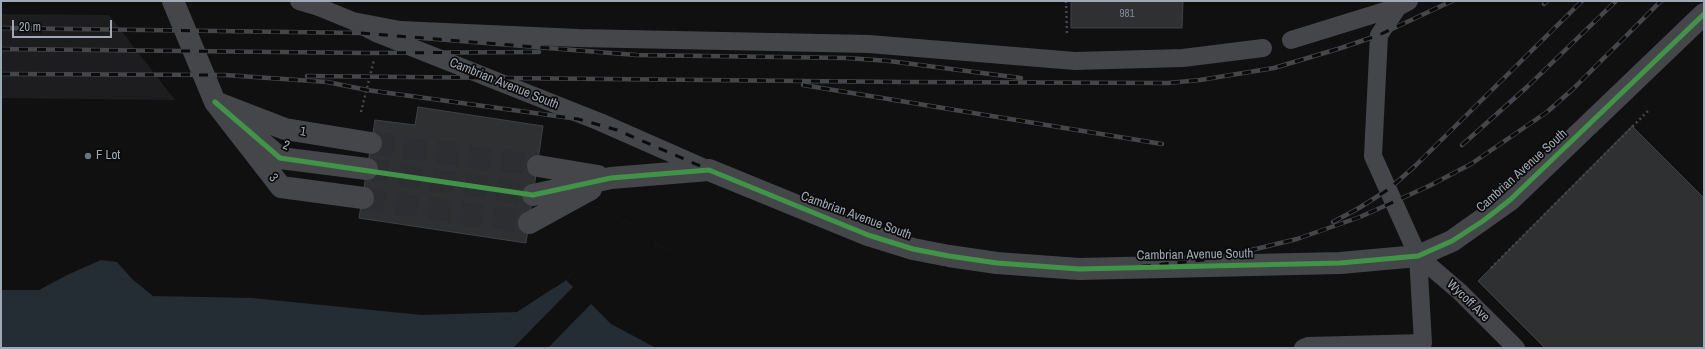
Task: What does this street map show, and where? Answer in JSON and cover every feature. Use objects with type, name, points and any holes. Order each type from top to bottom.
[{"type":"street","points":[[173,1],[215,102]]},
{"type":"street","name":"Cambrian Avenue South","points":[[611,178],[709,170],[868,235],[913,249],[997,263],[1079,269],[1340,263],[1418,256],[1452,241],[1483,221],[1510,200],[1704,14]]},
{"type":"street","name":"1","points":[[215,102],[285,129],[371,143]]},
{"type":"street","name":"2","points":[[215,102],[280,158],[367,170]]},
{"type":"street","name":"3","points":[[215,102],[281,187],[363,198]]},
{"type":"street","points":[[538,166],[611,178]]},
{"type":"street","points":[[533,195],[611,178]]},
{"type":"street","points":[[529,223],[611,178]]},
{"type":"lane","name":"Cambrian Avenue South","points":[[299,1],[353,21],[378,34],[600,122],[709,170]]},
{"type":"lane","points":[[1291,40],[1403,4]]},
{"type":"lane","points":[[1303,348],[1314,345],[1423,345],[1418,256],[1373,156],[1379,35],[1403,4]]},
{"type":"lane","points":[[353,21],[400,30],[578,38],[869,44],[1091,61],[1183,58],[1263,48]]},
{"type":"lane","name":"Wycoff Ave","points":[[1418,256],[1460,292],[1516,348]]},
{"type":"path","points":[[1491,268],[1652,107]]},
{"type":"shaded area","points":[[1,14],[109,15],[175,100],[1,98]]},
{"type":"shaded area","points":[[625,220],[660,246],[676,253],[827,348],[1,348],[1,234],[512,297],[556,287],[566,280]]},
{"type":"pier","points":[[625,220],[633,226],[635,225],[655,240],[654,242],[660,246],[690,259],[829,348],[656,348],[611,324],[591,304],[548,348],[513,348],[573,287],[566,280]]},
{"type":"pier","points":[[1,232],[194,236],[512,295],[534,291],[555,285],[562,280],[566,280],[517,312],[422,315],[252,298],[153,296],[132,279],[117,262],[101,260],[67,275],[39,290],[1,290]]},
{"type":"building","points":[[1071,1],[1183,1],[1182,28],[1071,28]]},
{"type":"building","points":[[418,107],[543,126],[526,243],[359,218],[375,120],[415,125]]},
{"type":"building","points":[[1632,126],[1704,198],[1704,348],[1545,348],[1478,281]]},
{"type":"tunnel","points":[[371,143],[538,166]]},
{"type":"tunnel","points":[[367,169],[533,195]]},
{"type":"tunnel","points":[[363,198],[529,223]]},
{"type":"railway","points":[[307,76],[1168,83],[1200,80],[1274,68],[1379,35],[1452,1]]},
{"type":"railway","points":[[1544,4],[1547,1]]},
{"type":"railway","points":[[1333,222],[1389,189],[1415,166],[1582,1]]},
{"type":"railway","points":[[1462,145],[1527,87],[1616,1]]},
{"type":"railway","points":[[1,74],[225,75],[327,82],[367,90],[578,119],[617,130],[749,187],[868,235],[913,249],[997,263],[1079,269],[1126,268],[1203,260],[1231,255],[1297,239],[1360,217],[1429,186],[1471,164],[1547,112],[1573,89],[1661,1]]},
{"type":"railway","points":[[1,28],[360,33],[636,55],[847,58],[889,61],[1021,78]]},
{"type":"railway","points":[[1,49],[367,53],[539,52]]},
{"type":"railway","points":[[803,85],[1162,144]]},
{"type":"cycle path","points":[[215,102],[280,158],[533,195],[611,178],[709,170],[868,235],[913,249],[997,263],[1079,269],[1340,263],[1418,256],[1452,241],[1483,221],[1510,200],[1704,14]]},
{"type":"place","name":"F Lot","points":[[88,156]]}]
